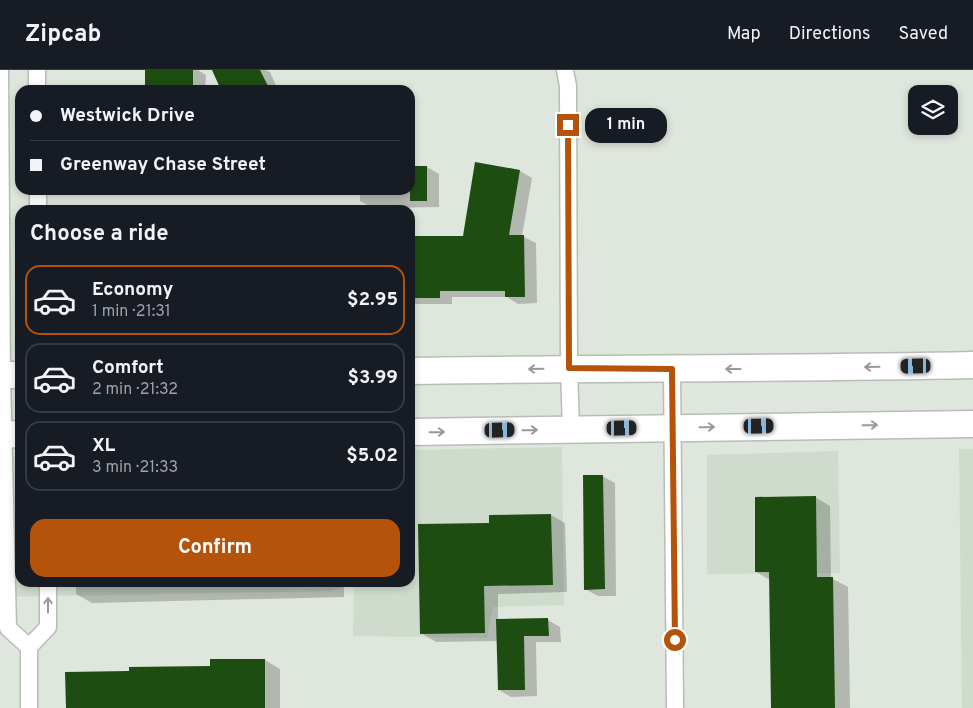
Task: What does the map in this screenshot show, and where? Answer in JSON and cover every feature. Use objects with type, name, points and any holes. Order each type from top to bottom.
[{"type":"main road","points":[[415,371],[569,368],[781,369],[973,365]]},
{"type":"main road","points":[[415,432],[973,424]]},
{"type":"street","points":[[0,70],[8,435],[8,628],[29,647]]},
{"type":"street","points":[[37,70],[37,85]]},
{"type":"street","points":[[565,70],[568,86],[571,429]]},
{"type":"street","points":[[672,369],[675,708]]},
{"type":"street","points":[[29,708],[29,647],[48,627],[48,587]]},
{"type":"shaded area","points":[[562,447],[564,605],[493,607],[487,638],[353,636],[354,587],[415,587],[415,450]]},
{"type":"shaded area","points":[[959,449],[973,449],[973,708],[962,708]]},
{"type":"shaded area","points":[[838,451],[840,573],[707,574],[707,455]]},
{"type":"shaded area","points":[[15,456],[15,587],[344,587],[330,591],[0,597],[0,457]]},
{"type":"building","points":[[145,70],[193,70],[193,85],[145,85]]},
{"type":"building","points":[[212,70],[260,70],[268,85],[219,85]]},
{"type":"building","points":[[475,162],[520,170],[509,235],[524,235],[525,297],[505,297],[505,291],[440,291],[440,298],[415,298],[415,236],[463,236]]},
{"type":"building","points":[[415,166],[427,166],[427,201],[410,201],[410,195],[415,195]]},
{"type":"building","points":[[583,475],[603,475],[605,589],[584,590]]},
{"type":"building","points":[[816,496],[817,577],[833,577],[835,708],[771,708],[769,572],[755,572],[755,497]]},
{"type":"building","points":[[551,514],[553,585],[484,586],[485,633],[420,634],[418,524],[489,523],[489,515]]},
{"type":"building","points":[[548,618],[549,636],[524,636],[525,690],[498,690],[496,619]]},
{"type":"building","points":[[210,659],[265,659],[265,708],[66,708],[65,672],[129,671],[129,667],[210,666]]},
{"type":"route","points":[[568,125],[570,223],[569,368],[672,369],[675,640]]}]
